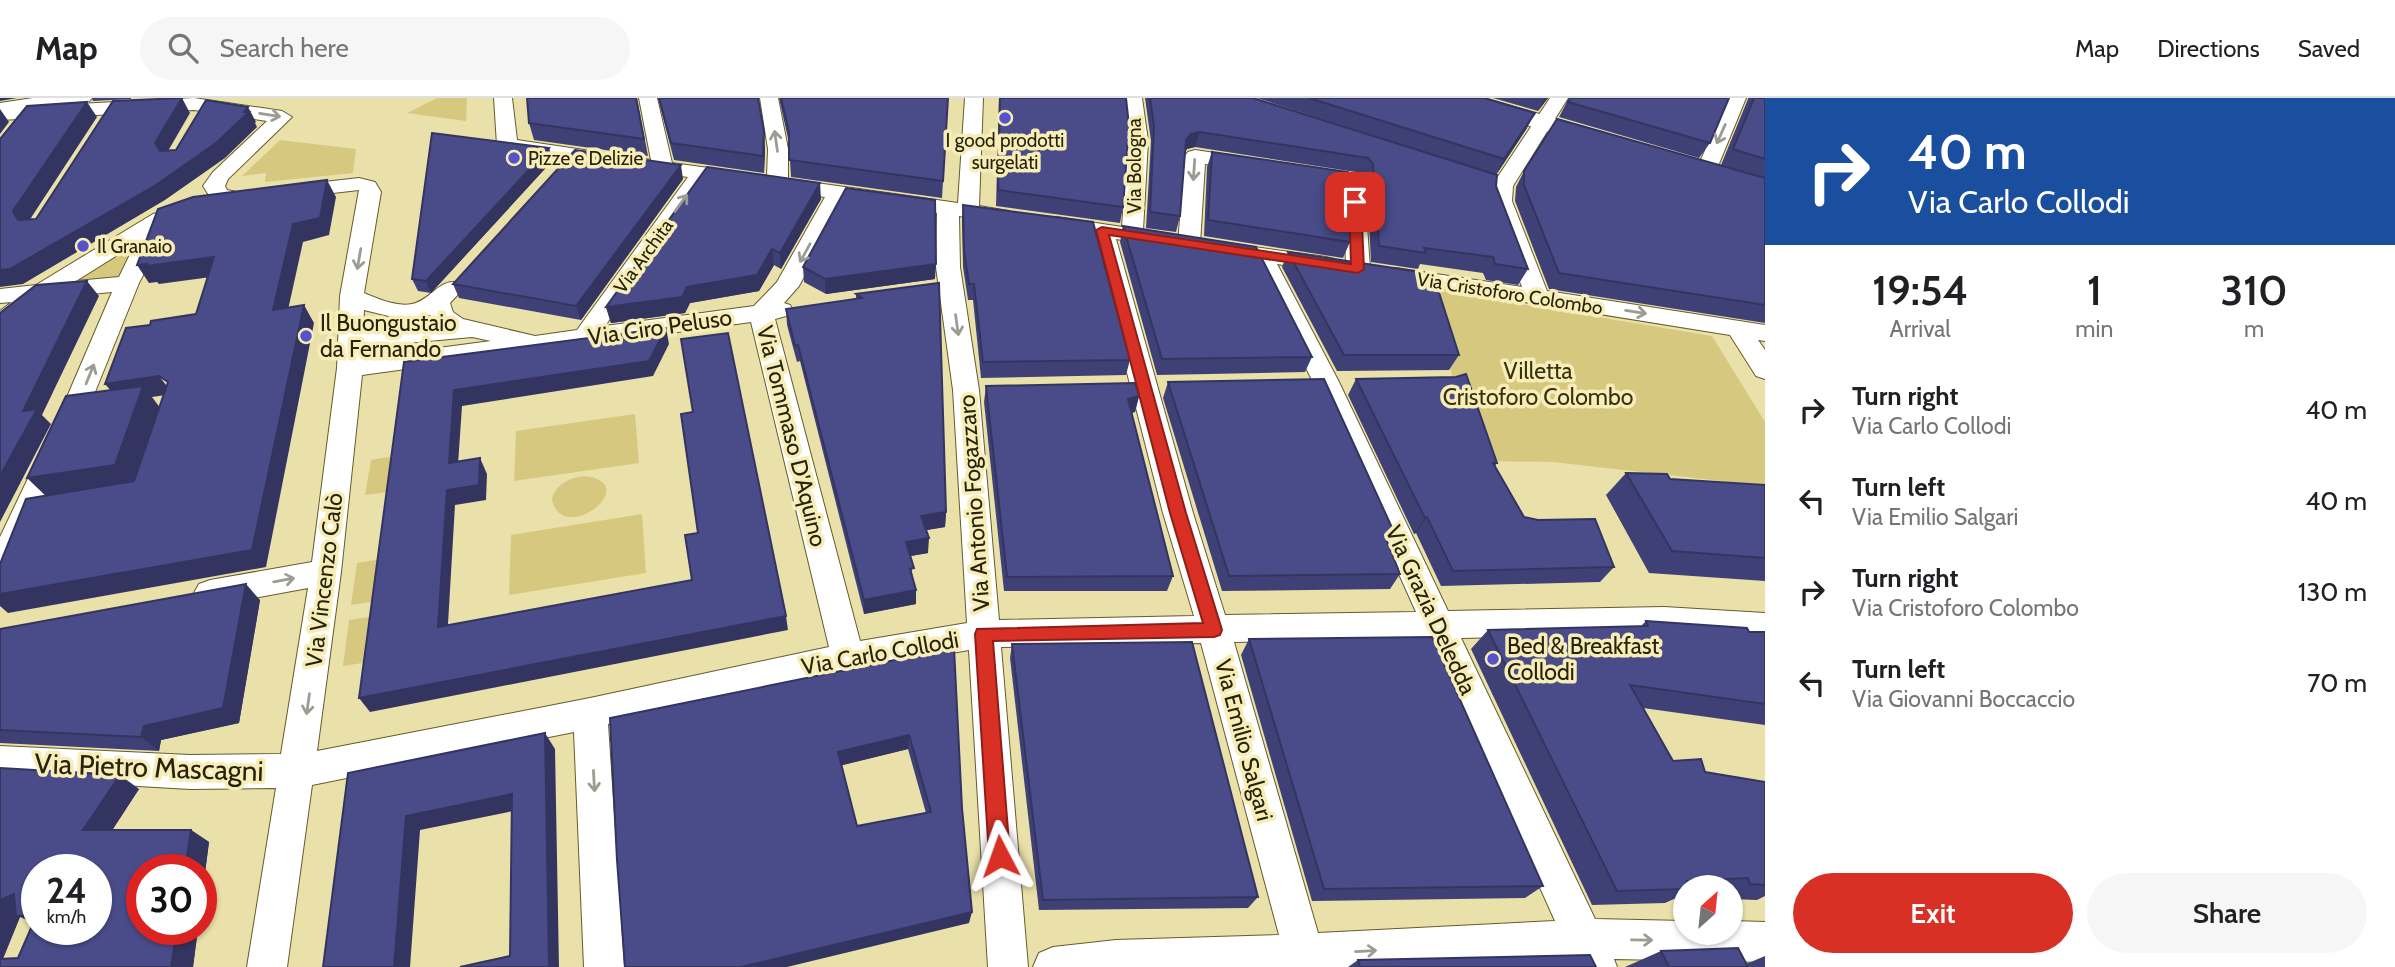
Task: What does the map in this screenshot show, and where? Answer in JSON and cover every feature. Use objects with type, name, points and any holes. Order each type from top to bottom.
[{"type":"street","points":[[0,112],[80,98]]},
{"type":"street","name":"Via Cristoforo Colombo","points":[[503,98],[507,145],[1102,230],[1765,333]]},
{"type":"street","points":[[648,98],[663,168]]},
{"type":"street","points":[[769,98],[778,149],[777,184]]},
{"type":"street","name":"Via Antonio Fogazzaro","points":[[974,98],[948,267],[966,390],[1008,967]]},
{"type":"street","name":"Via Bologna","points":[[1132,235],[1138,141],[1133,98]]},
{"type":"street","points":[[1459,98],[1618,145]]},
{"type":"street","points":[[1537,297],[1501,201],[1502,186],[1559,98]]},
{"type":"street","points":[[1681,163],[1717,174],[1737,98]]},
{"type":"street","points":[[0,112],[130,104],[282,117],[220,176],[214,186],[219,195],[237,198]]},
{"type":"street","points":[[106,126],[130,104]]},
{"type":"street","points":[[15,133],[32,112]]},
{"type":"street","points":[[555,174],[573,154]]},
{"type":"street","points":[[1189,244],[1195,156],[1282,169],[1353,170],[1358,269]]},
{"type":"street","points":[[1437,165],[1502,186]]},
{"type":"street","name":"Via Archita","points":[[584,338],[702,173]]},
{"type":"street","name":"Via Vincenzo Calò","points":[[237,198],[359,184],[368,186],[370,192],[352,296],[350,354],[326,572],[267,967]]},
{"type":"street","name":"Via Tommaso D'Aquino","points":[[838,193],[787,286],[761,313],[848,657]]},
{"type":"street","points":[[0,323],[41,292],[159,220],[191,207],[237,198]]},
{"type":"street","points":[[0,569],[11,524],[80,397],[127,283],[159,220]]},
{"type":"street","name":"Via Emilio Salgari","points":[[1102,230],[1143,386],[1306,961]]},
{"type":"street","name":"Via Grazia Deledda","points":[[1261,255],[1327,382],[1437,625],[1591,953]]},
{"type":"street","points":[[352,296],[398,313],[424,310],[438,303],[465,274]]},
{"type":"street","points":[[0,296],[127,283]]},
{"type":"street","points":[[924,290],[951,287]]},
{"type":"street","name":"Via Ciro Peluso","points":[[438,303],[442,316],[455,325],[535,344]]},
{"type":"street","name":"Via Ciro Peluso","points":[[350,354],[535,344],[802,307]]},
{"type":"street","points":[[1738,328],[1765,370]]},
{"type":"street","name":"Via Ciro Peluso","points":[[350,354],[472,329]]},
{"type":"street","points":[[966,390],[993,389]]},
{"type":"street","points":[[188,597],[326,572]]},
{"type":"street","name":"Via Carlo Collodi","points":[[298,771],[590,713],[848,657],[983,634],[1664,620],[1765,626]]},
{"type":"street","points":[[590,713],[604,967]]},
{"type":"street","name":"Via Pietro Mascagni","points":[[0,762],[190,772],[298,771]]},
{"type":"street","points":[[1053,967],[1116,960],[1306,961],[1591,953],[1765,942]]},
{"type":"green space","points":[[437,98],[467,98],[466,121],[407,113]]},
{"type":"green space","points":[[280,140],[356,149],[353,173],[265,182],[266,173],[242,176]]},
{"type":"green space","points":[[142,237],[121,279],[65,282]]},
{"type":"green space","name":"Villetta Cristoforo Colombo","points":[[1424,288],[1712,336],[1765,422],[1765,486],[1553,462],[1480,461]]},
{"type":"green space","points":[[635,414],[639,463],[514,481],[516,431]]},
{"type":"green space","points":[[394,456],[388,492],[365,495],[371,460]]},
{"type":"green space","points":[[584,476],[601,481],[606,489],[603,499],[595,508],[582,515],[570,517],[559,512],[552,499],[557,489],[568,480]]},
{"type":"green space","points":[[642,514],[646,573],[509,595],[511,535]]},
{"type":"green space","points":[[381,559],[377,601],[351,605],[357,563]]},
{"type":"green space","points":[[376,616],[369,662],[343,666],[349,620]]},
{"type":"building","points":[[182,98],[155,143],[160,151],[176,150],[206,100],[248,107],[244,112],[249,112],[216,143],[156,185],[10,269],[0,270],[0,139],[27,106],[87,102],[13,211],[18,220],[36,219],[113,101]]},
{"type":"building","points":[[527,98],[636,98],[644,139],[529,123]]},
{"type":"building","points":[[659,98],[758,98],[764,132],[763,156],[671,143]]},
{"type":"building","points":[[781,98],[948,98],[943,181],[789,160],[789,132]]},
{"type":"building","points":[[1000,98],[1126,98],[1129,126],[1123,207],[998,190]]},
{"type":"building","points":[[1150,98],[1253,98],[1497,175],[1496,186],[1528,269],[1495,264],[1493,257],[1424,248],[1426,253],[1379,246],[1373,164],[1368,158],[1200,132],[1191,134],[1186,140],[1180,216],[1150,212],[1154,126]]},
{"type":"building","points":[[1309,98],[1484,98],[1535,113],[1504,159]]},
{"type":"building","points":[[1570,98],[1729,98],[1710,143],[1568,102]]},
{"type":"building","points":[[1754,98],[1765,98],[1765,159],[1733,149]]},
{"type":"building","points":[[1557,119],[1765,178],[1765,305],[1559,273],[1524,185],[1524,171]]},
{"type":"building","points":[[432,133],[549,148],[426,281],[412,279]]},
{"type":"building","points":[[575,150],[681,165],[576,306],[453,284]]},
{"type":"building","points":[[1212,152],[1348,172],[1350,242],[1208,220]]},
{"type":"building","points":[[707,167],[820,183],[780,253],[772,249],[757,275],[687,287],[682,297],[606,307]]},
{"type":"building","points":[[327,180],[320,218],[293,224],[273,310],[304,305],[252,550],[0,594],[0,564],[26,499],[134,481],[168,382],[159,376],[105,384],[126,328],[196,314],[214,257],[137,265],[158,209],[193,197]]},
{"type":"building","points":[[846,188],[935,200],[936,264],[825,279],[803,267]]},
{"type":"building","points":[[963,205],[1093,222],[1130,360],[983,362],[974,284],[969,284],[964,251]]},
{"type":"building","points":[[1123,226],[1256,247],[1312,357],[1162,359]]},
{"type":"building","points":[[1288,252],[1433,274],[1459,355],[1344,355]]},
{"type":"building","points":[[87,281],[23,411],[37,409],[0,476],[0,313],[36,285]]},
{"type":"building","points":[[939,283],[946,512],[921,516],[929,538],[906,542],[914,568],[910,569],[916,590],[864,600],[798,345],[795,346],[786,309],[862,298],[856,294]]},
{"type":"building","points":[[666,328],[649,361],[454,390],[449,463],[480,458],[479,485],[447,490],[438,627],[692,580],[685,535],[698,533],[681,414],[693,412],[681,339],[728,333],[786,616],[359,698],[404,362]]},
{"type":"building","points":[[1466,374],[1497,463],[1493,463],[1524,517],[1538,520],[1595,519],[1614,567],[1453,571],[1356,379],[1456,377]]},
{"type":"building","points":[[1324,379],[1394,532],[1385,536],[1400,574],[1229,576],[1168,382]]},
{"type":"building","points":[[1135,383],[1139,396],[1128,399],[1173,576],[1007,577],[986,386]]},
{"type":"building","points":[[143,386],[115,465],[27,478],[66,396]]},
{"type":"building","points":[[1626,473],[1667,474],[1670,479],[1765,485],[1765,558],[1672,551]]},
{"type":"building","points":[[246,584],[223,708],[144,726],[141,737],[0,730],[0,629]]},
{"type":"building","points":[[1646,621],[1747,628],[1749,632],[1765,632],[1765,704],[1630,685],[1673,761],[1701,759],[1705,772],[1765,782],[1765,885],[1750,884],[1748,878],[1743,878],[1743,875],[1673,875],[1673,889],[1617,891],[1488,630],[1648,626]]},
{"type":"building","points":[[1432,637],[1543,886],[1324,889],[1249,639]]},
{"type":"building","points":[[1192,642],[1258,897],[1043,900],[1012,644]]},
{"type":"building","points":[[954,648],[962,808],[972,912],[741,967],[625,967],[610,718]],"holes":[[[909,735],[931,812],[857,826],[838,752]]]},
{"type":"building","points":[[545,733],[549,967],[460,967],[510,956],[512,794],[406,816],[394,967],[323,967],[348,773]]},
{"type":"building","points":[[0,768],[120,775],[83,830],[191,830],[187,854],[126,854],[126,945],[174,945],[171,967],[0,967],[0,959],[18,958],[24,945],[112,945],[112,854],[21,854],[21,916],[16,916],[14,894],[0,900]]},
{"type":"building","points":[[1738,948],[1748,967],[1669,967],[1661,951]]},
{"type":"building","points":[[1590,955],[1596,967],[1360,967],[1358,960]]},
{"type":"place","name":"I good prodotti surgelati","points":[[1005,118]]},
{"type":"place","name":"Pizze e Delizie","points":[[514,158]]},
{"type":"place","name":"Il Granaio","points":[[83,246]]},
{"type":"place","name":"Il Buongustaio da Fernando","points":[[306,336]]},
{"type":"place","name":"Bed & Breakfast Collodi","points":[[1493,659]]},
{"type":"route","points":[[1000,856],[983,634],[1214,630],[1178,513],[1102,230],[1358,269],[1355,202]]}]
